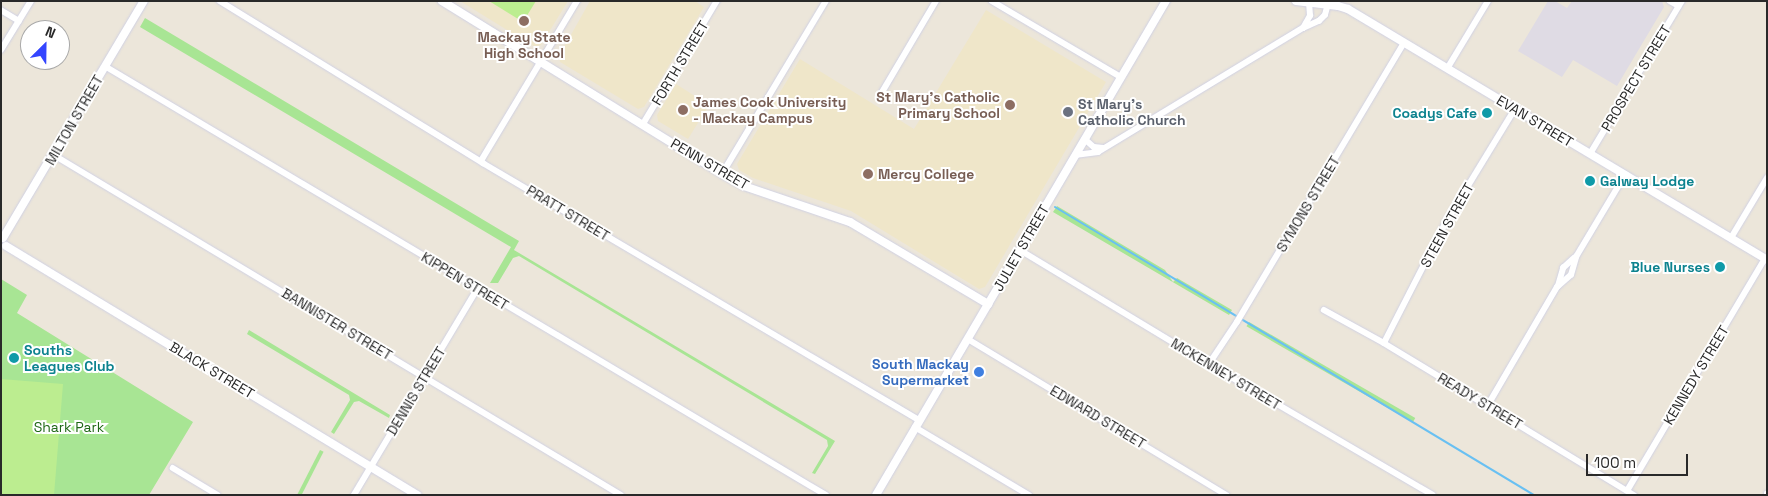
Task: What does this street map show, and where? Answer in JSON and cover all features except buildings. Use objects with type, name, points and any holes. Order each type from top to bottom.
[{"type":"street","points":[[1,50],[31,1]]},
{"type":"street","name":"MILTON STREET","points":[[2,238],[54,155],[144,1]]},
{"type":"street","name":"PRATT STREET","points":[[220,1],[481,161],[917,423],[1029,495]]},
{"type":"street","name":"PENN STREET","points":[[442,1],[722,174],[744,186],[850,222],[988,304]]},
{"type":"street","points":[[481,161],[577,1]]},
{"type":"street","name":"FORTH STREET","points":[[642,124],[716,1]]},
{"type":"street","points":[[722,174],[826,1]]},
{"type":"street","points":[[881,94],[936,1]]},
{"type":"street","points":[[992,1],[1121,77]]},
{"type":"street","name":"JULIET STREET","points":[[876,495],[1166,1]]},
{"type":"street","name":"EVAN STREET","points":[[1296,1],[1328,4],[1348,9],[1766,259]]},
{"type":"street","points":[[1447,69],[1488,1]]},
{"type":"street","points":[[1670,1],[1680,4]]},
{"type":"street","points":[[1303,28],[1310,16],[1309,3]]},
{"type":"street","points":[[1075,155],[1096,152],[1322,18],[1328,4]]},
{"type":"street","name":"PROSPECT STREET","points":[[1590,154],[1680,4]]},
{"type":"street","points":[[1,10],[19,21]]},
{"type":"street","name":"SYMONS STREET","points":[[1209,364],[1238,322],[1404,43]]},
{"type":"street","name":"KIPPEN STREET","points":[[105,66],[826,495]]},
{"type":"street","name":"STEEN STREET","points":[[1384,343],[1446,222],[1514,109]]},
{"type":"street","points":[[1085,139],[1095,148],[1105,147]]},
{"type":"street","name":"BANNISTER STREET","points":[[54,155],[621,495]]},
{"type":"street","points":[[1488,405],[1557,288],[1563,268],[1577,254],[1625,175]]},
{"type":"street","points":[[1731,238],[1767,178]]},
{"type":"street","points":[[2,238],[3,248]]},
{"type":"street","name":"BLACK STREET","points":[[3,248],[417,495]]},
{"type":"street","name":"MCKENNEY STREET","points":[[1020,250],[1209,364],[1433,495]]},
{"type":"street","points":[[1557,288],[1571,275],[1577,254]]},
{"type":"street","name":"KENNEDY STREET","points":[[1627,491],[1766,259]]},
{"type":"street","name":"DENNIS STREET","points":[[354,495],[478,288]]},
{"type":"street","name":"READY STREET","points":[[1324,310],[1384,343],[1488,405],[1634,495]]},
{"type":"street","name":"EDWARD STREET","points":[[968,339],[1227,495]]},
{"type":"street","points":[[173,468],[218,495]]},
{"type":"shaded area","name":"Mackay State High School","points":[[460,1],[568,1],[541,45],[535,47]]},
{"type":"shaded area","points":[[590,1],[695,1],[704,7],[644,107],[638,109],[560,62],[559,56]]},
{"type":"shaded area","points":[[1548,1],[1555,1],[1567,8],[1572,1],[1662,1],[1664,7],[1617,86],[1573,60],[1562,77],[1518,51]]},
{"type":"shaded area","name":"Mercy College","points":[[986,10],[1106,82],[985,287],[979,289],[851,211],[753,178],[739,170],[737,164],[800,59],[914,129]]},
{"type":"shaded area","name":"James Cook University - Mackay Campus","points":[[676,84],[709,105],[688,139],[658,121],[657,115]]},
{"type":"green space","points":[[489,1],[536,1],[523,22]]},
{"type":"green space","points":[[145,18],[519,241],[514,250],[835,441],[815,474],[812,473],[828,446],[827,440],[519,256],[513,258],[498,283],[490,283],[511,247],[140,27]]},
{"type":"green space","points":[[1057,206],[1165,270],[1173,282],[1177,278],[1232,310],[1229,315],[1053,212]]},
{"type":"green space","name":"Shark Park","points":[[1,279],[27,295],[17,313],[193,422],[149,495],[1,495]]},
{"type":"green space","points":[[1249,322],[1415,418],[1413,422],[1246,326]]},
{"type":"green space","points":[[249,330],[390,415],[389,418],[359,401],[354,402],[334,434],[331,432],[350,400],[349,395],[247,334]]},
{"type":"green space","points":[[1,379],[63,384],[54,495],[1,495]]},
{"type":"green space","points":[[320,450],[324,452],[302,495],[297,495]]},
{"type":"waterway","points":[[1055,207],[1534,495]]},
{"type":"place","name":"Mackay State High School","points":[[524,21]]},
{"type":"place","name":"St Mary's Catholic Primary School","points":[[1010,105]]},
{"type":"place","name":"James Cook University - Mackay Campus","points":[[683,110]]},
{"type":"place","name":"St Mary's Catholic Church","points":[[1068,112]]},
{"type":"place","name":"Coadys Cafe","points":[[1487,113]]},
{"type":"place","name":"Mercy College","points":[[868,174]]},
{"type":"place","name":"Galway Lodge","points":[[1590,181]]},
{"type":"place","name":"Blue Nurses","points":[[1720,267]]},
{"type":"place","name":"Souths Leagues Club","points":[[14,358]]},
{"type":"place","name":"South Mackay Supermarket","points":[[979,372]]}]
